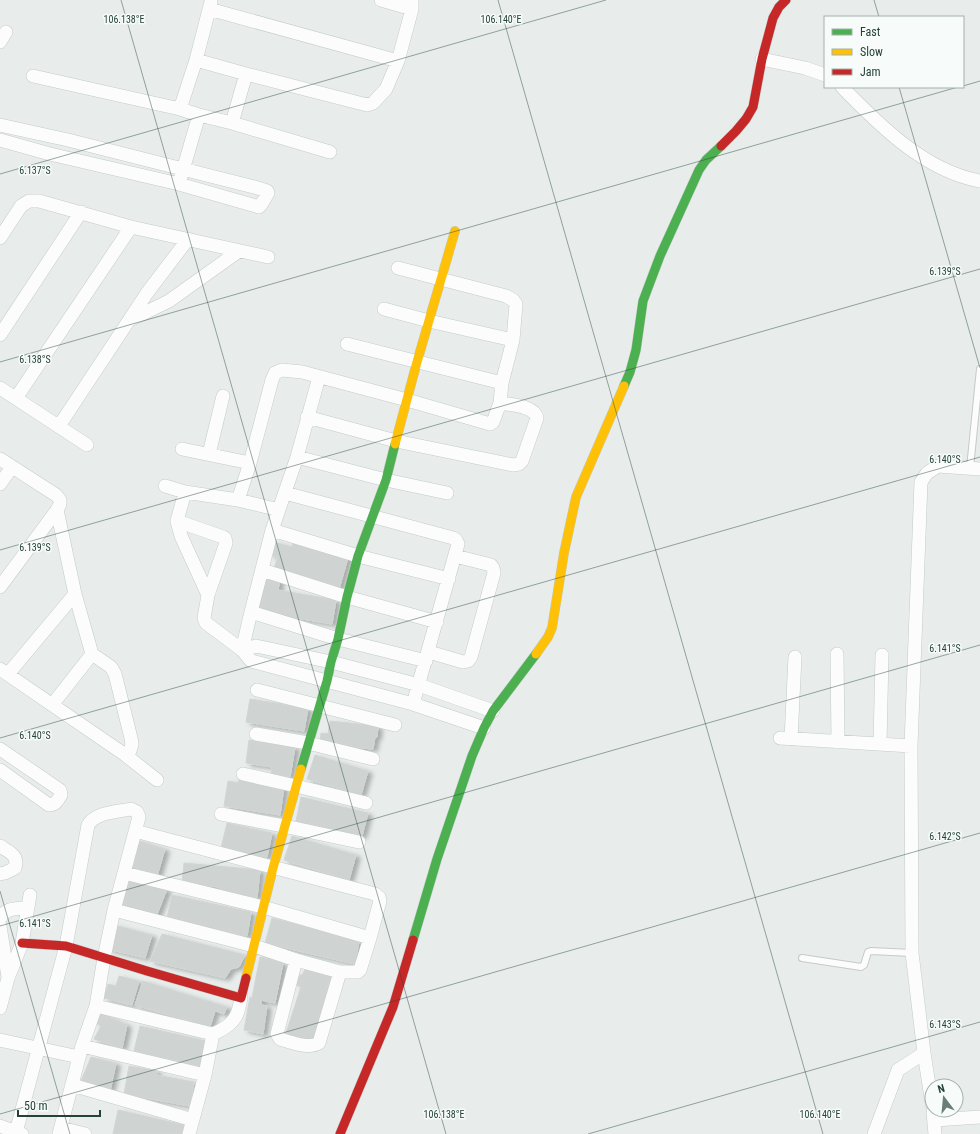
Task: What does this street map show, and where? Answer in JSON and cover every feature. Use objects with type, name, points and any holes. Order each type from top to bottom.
[{"type":"street","points":[[196,60],[367,106],[373,103],[386,89],[398,61],[412,5],[381,0]]},
{"type":"street","points":[[340,1134],[393,1007],[437,859],[467,767],[484,728],[493,712],[548,637],[552,628],[564,552],[576,497],[630,372],[636,350],[643,301],[660,256],[699,170],[706,160],[740,127],[753,107],[762,59],[773,18],[779,7],[786,0]]},
{"type":"street","points":[[180,109],[196,60],[210,4],[398,61]]},
{"type":"street","points":[[762,59],[806,68],[824,75]]},
{"type":"street","points":[[232,123],[246,74]]},
{"type":"street","points":[[33,76],[180,109],[330,152]]},
{"type":"street","points":[[843,88],[870,115],[908,149],[933,164],[955,174],[968,179],[980,181]]},
{"type":"street","points":[[179,184],[199,115]]},
{"type":"street","points":[[0,125],[68,140],[267,190],[268,193],[259,207],[179,184],[50,154],[0,140]]},
{"type":"street","points":[[0,238],[21,206],[30,201],[39,201],[132,227],[268,257]]},
{"type":"street","points":[[0,335],[81,212]]},
{"type":"street","points":[[16,398],[132,227]]},
{"type":"street","points":[[96,1006],[213,1034],[225,1028],[237,1015],[284,826],[327,681],[358,556],[386,480],[406,400],[455,231]]},
{"type":"street","points":[[59,426],[146,294],[188,239]]},
{"type":"street","points":[[130,320],[169,301],[239,251]]},
{"type":"street","points":[[238,500],[250,464],[272,380],[275,373],[282,370],[302,372],[490,424],[493,422],[500,403],[502,383],[513,340],[516,304],[513,300],[506,296],[398,268]]},
{"type":"street","points":[[384,309],[429,322],[513,340]]},
{"type":"street","points":[[347,344],[502,383]]},
{"type":"street","points":[[242,650],[272,530],[297,456],[319,377]]},
{"type":"street","points":[[0,388],[87,445]]},
{"type":"street","points":[[208,454],[222,396]]},
{"type":"street","points":[[307,417],[396,441],[514,465],[519,464],[522,461],[537,418],[536,413],[529,408],[500,403]]},
{"type":"street","points":[[182,449],[250,464]]},
{"type":"street","points":[[297,456],[386,480],[447,493]]},
{"type":"street","points":[[0,459],[56,495],[60,500],[57,510],[0,587]]},
{"type":"street","points":[[928,1078],[912,953],[911,746],[921,482],[926,473],[938,466],[975,469]]},
{"type":"street","points":[[0,484],[12,467]]},
{"type":"street","points":[[165,486],[185,492],[238,500],[279,510]]},
{"type":"street","points":[[185,492],[177,521],[181,536],[208,595]]},
{"type":"street","points":[[285,493],[456,540],[458,544],[449,579],[413,704]]},
{"type":"street","points":[[57,510],[75,594],[92,654],[111,667],[115,674],[132,744],[130,751],[124,754]]},
{"type":"street","points":[[177,521],[225,538],[226,543],[208,595],[204,618],[206,623],[242,650],[251,661],[413,704],[484,728]]},
{"type":"street","points":[[272,530],[358,556],[449,579]]},
{"type":"street","points":[[251,612],[338,639],[427,657],[464,662],[471,658],[494,573],[493,568],[490,565],[455,556]]},
{"type":"street","points":[[262,570],[347,597],[437,622]]},
{"type":"street","points":[[75,594],[4,672],[124,754],[157,780]]},
{"type":"street","points":[[242,650],[256,646],[331,662],[419,685],[493,712]]},
{"type":"street","points":[[52,705],[92,654]]},
{"type":"street","points":[[837,654],[838,742]]},
{"type":"street","points":[[880,744],[882,655]]},
{"type":"street","points":[[795,657],[785,739],[911,746]]},
{"type":"street","points":[[258,690],[395,725]]},
{"type":"street","points":[[256,734],[308,743],[373,759]]},
{"type":"street","points":[[0,749],[60,790],[61,795],[56,804],[49,805],[0,770]]},
{"type":"street","points":[[243,774],[366,803]]},
{"type":"street","points":[[0,1126],[19,1133],[38,1048],[66,946],[87,830],[90,822],[100,815],[131,809],[138,814],[135,831],[114,910],[96,1006],[80,1052],[60,1131],[85,1134]]},
{"type":"street","points":[[221,814],[359,842]]},
{"type":"street","points":[[114,910],[254,946],[296,960],[340,972],[358,972],[360,970],[370,938],[380,901],[379,897],[375,894],[135,831]]},
{"type":"street","points":[[0,846],[13,855],[16,862],[15,868],[0,874]]},
{"type":"street","points":[[124,873],[263,907],[370,938]]},
{"type":"street","points":[[0,1008],[8,978],[22,943],[30,895]]},
{"type":"street","points":[[0,919],[6,911],[28,908]]},
{"type":"street","points":[[0,926],[8,978]]},
{"type":"street","points":[[22,943],[66,946],[241,998]]},
{"type":"street","points":[[296,960],[277,1034],[280,1039],[283,1040],[307,1046],[314,1045],[318,1042],[340,972]]},
{"type":"street","points":[[189,1134],[205,1075],[213,1034]]},
{"type":"street","points":[[0,1040],[38,1048],[80,1052],[205,1075]]},
{"type":"street","points":[[874,1134],[898,1070],[924,1053]]},
{"type":"street","points":[[72,1085],[193,1120]]},
{"type":"street","points":[[964,1116],[980,1117]]},
{"type":"street","points":[[934,1118],[935,1134]]},
{"type":"lane","points":[[975,469],[980,369]]},
{"type":"lane","points":[[802,958],[861,967],[864,965],[868,952],[871,951],[912,953]]},
{"type":"building","points":[[274,542],[292,547],[293,542],[349,554],[339,589],[274,568],[278,557],[270,555]]},
{"type":"building","points":[[262,576],[280,579],[278,590],[336,600],[332,624],[256,611]]},
{"type":"building","points":[[250,699],[308,708],[304,731],[246,722]]},
{"type":"building","points":[[330,721],[378,726],[377,737],[375,737],[373,749],[320,744],[321,733],[328,734]]},
{"type":"building","points":[[249,740],[295,747],[290,777],[271,773],[272,767],[246,763]]},
{"type":"building","points":[[315,755],[368,771],[361,795],[307,779]]},
{"type":"building","points":[[239,780],[284,787],[280,815],[224,806],[228,781],[238,783]]},
{"type":"building","points":[[301,797],[368,813],[362,836],[296,821]]},
{"type":"building","points":[[227,823],[272,833],[267,857],[221,848]]},
{"type":"building","points":[[292,836],[356,855],[349,880],[284,860]]},
{"type":"building","points":[[137,840],[165,849],[157,876],[129,867]]},
{"type":"building","points":[[184,863],[260,870],[257,898],[219,894],[220,887],[182,883]]},
{"type":"building","points":[[126,880],[167,889],[156,917],[119,909]]},
{"type":"building","points":[[172,895],[251,912],[247,936],[167,918]]},
{"type":"building","points":[[272,918],[359,941],[355,964],[265,943]]},
{"type":"building","points":[[114,925],[152,935],[145,958],[108,949]]},
{"type":"building","points":[[162,934],[245,955],[239,967],[231,969],[225,978],[150,961]]},
{"type":"building","points":[[260,957],[283,963],[275,1003],[261,1000],[261,1005],[267,1006],[263,1034],[244,1030],[250,997],[252,998]]},
{"type":"building","points":[[307,966],[334,974],[313,1043],[285,1036],[301,987],[296,985],[300,975],[302,975]]},
{"type":"building","points":[[119,976],[139,981],[132,1005],[104,998],[108,984],[116,986]]},
{"type":"building","points":[[143,981],[227,1007],[224,1014],[215,1011],[210,1027],[135,1005]]},
{"type":"building","points":[[101,1013],[127,1025],[122,1048],[94,1039],[101,1026],[96,1023]]},
{"type":"building","points":[[140,1026],[206,1041],[200,1066],[134,1051]]},
{"type":"building","points":[[91,1057],[116,1063],[110,1091],[81,1081]]},
{"type":"building","points":[[129,1066],[157,1071],[156,1075],[194,1082],[190,1106],[124,1094]]},
{"type":"building","points":[[118,1110],[184,1125],[182,1134],[113,1134]]},
{"type":"traffic: fast","points":[[624,386],[630,372],[636,350],[643,301],[660,256],[699,170],[706,160],[721,146]]},
{"type":"traffic: fast","points":[[301,769],[327,681],[358,556],[386,480],[395,444]]},
{"type":"traffic: fast","points":[[413,940],[437,859],[472,756],[484,728],[493,711],[536,654]]},
{"type":"traffic: slow","points":[[395,444],[455,231]]},
{"type":"traffic: slow","points":[[536,654],[548,637],[552,628],[564,553],[576,497],[624,386]]},
{"type":"traffic: slow","points":[[246,978],[273,868],[301,769]]},
{"type":"traffic: jam","points":[[721,146],[746,119],[753,107],[762,59],[773,18],[779,7],[786,0]]},
{"type":"traffic: jam","points":[[340,1134],[393,1007],[413,940]]},
{"type":"traffic: jam","points":[[22,943],[66,946],[241,998],[246,978]]}]
